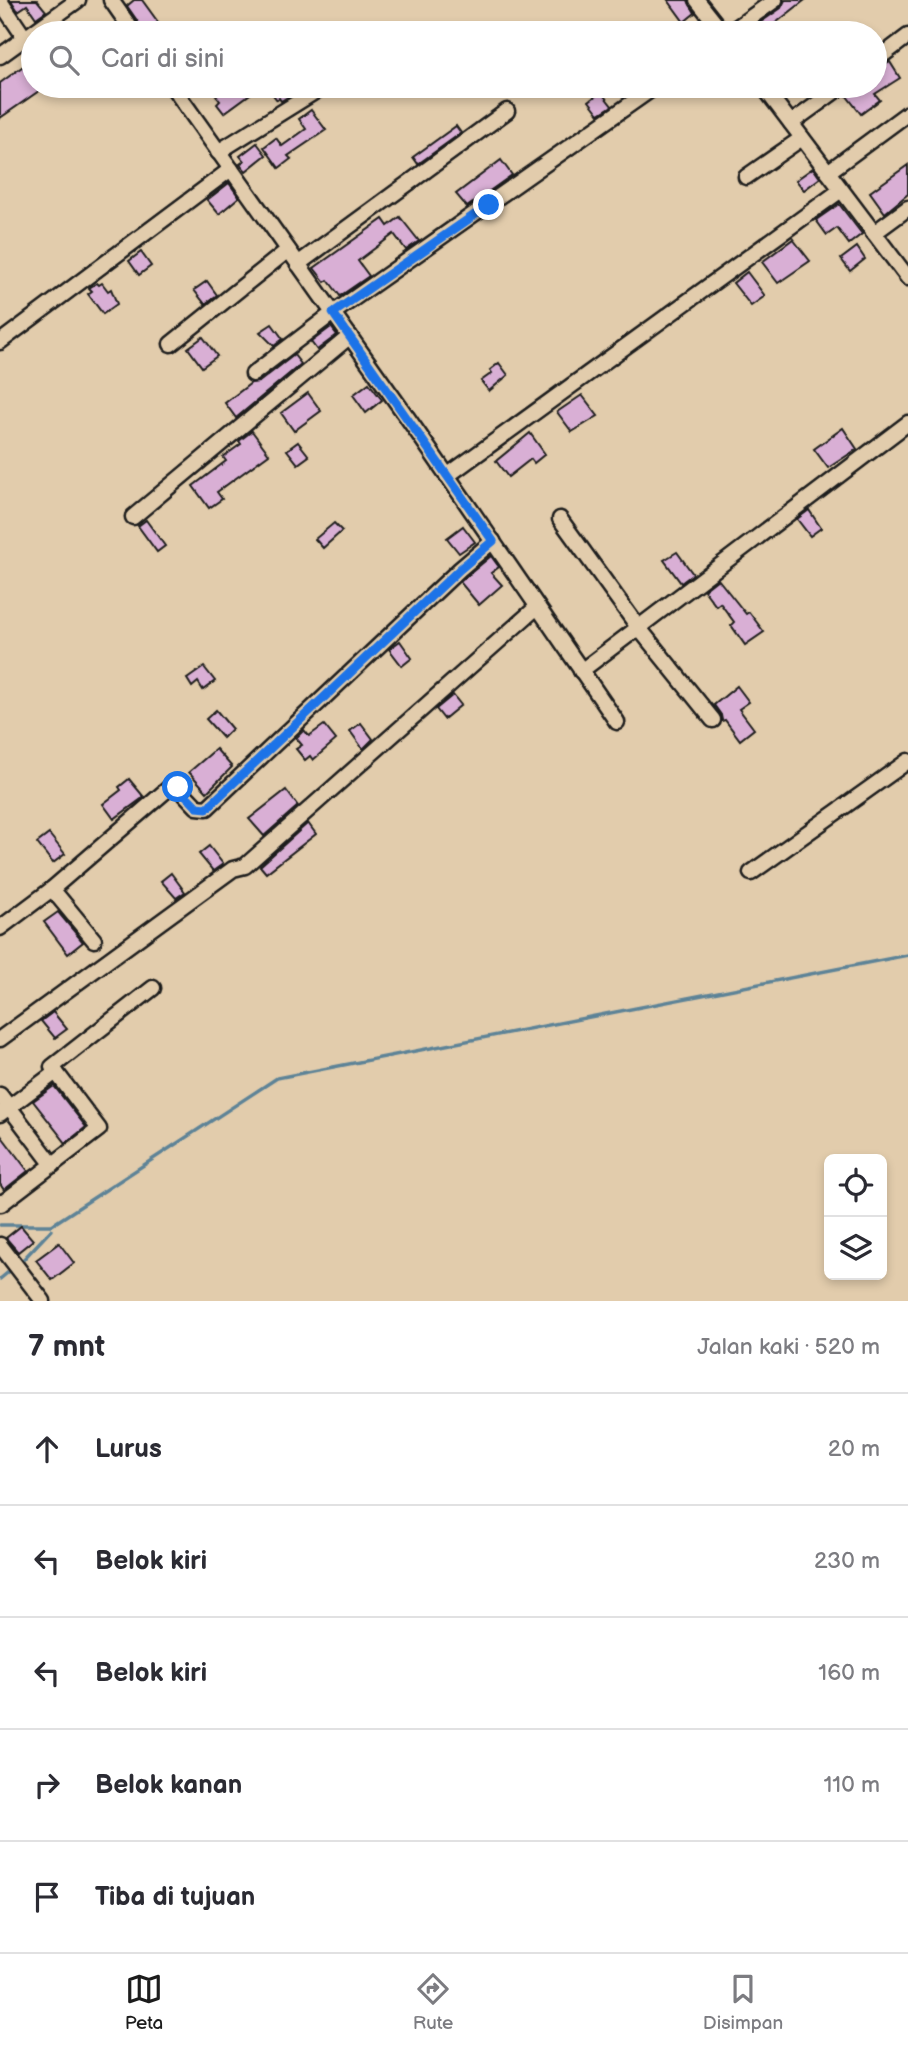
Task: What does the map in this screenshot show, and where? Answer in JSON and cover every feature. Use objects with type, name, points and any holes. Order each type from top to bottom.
[{"type":"street","points":[[49,21],[78,0]]},
{"type":"street","points":[[111,0],[126,21]]},
{"type":"street","points":[[697,0],[714,21]]},
{"type":"street","points":[[746,21],[775,0]]},
{"type":"street","points":[[0,1],[21,32]]},
{"type":"street","points":[[887,52],[908,36]]},
{"type":"street","points":[[0,56],[21,41]]},
{"type":"street","points":[[180,98],[493,541],[617,722]]},
{"type":"street","points":[[218,152],[305,98]]},
{"type":"street","points":[[253,374],[333,313],[639,98]]},
{"type":"street","points":[[772,98],[908,278]]},
{"type":"street","points":[[791,123],[825,98]]},
{"type":"street","points":[[298,264],[507,111]]},
{"type":"street","points":[[828,172],[908,113]]},
{"type":"street","points":[[746,177],[802,138]]},
{"type":"street","points":[[0,342],[231,169]]},
{"type":"street","points":[[447,476],[841,190]]},
{"type":"street","points":[[874,233],[908,208]]},
{"type":"street","points":[[171,344],[288,250]]},
{"type":"street","points":[[133,517],[349,336]]},
{"type":"street","points":[[581,671],[908,423]]},
{"type":"street","points":[[559,519],[638,627],[713,720]]},
{"type":"street","points":[[0,928],[52,889],[173,785],[197,807],[207,808],[450,578],[493,541]]},
{"type":"street","points":[[0,1039],[233,870],[246,866],[537,607]]},
{"type":"street","points":[[751,873],[908,761]]},
{"type":"street","points":[[52,889],[93,940]]},
{"type":"street","points":[[0,1202],[1,1204],[99,1129],[52,1067],[153,988]]},
{"type":"street","points":[[53,1165],[3,1105],[56,1072]]},
{"type":"street","points":[[0,1245],[43,1301]]},
{"type":"building","points":[[11,0],[37,0],[46,11],[36,18],[27,5],[18,11]]},
{"type":"building","points":[[134,0],[142,0],[157,21],[137,21],[127,6]]},
{"type":"building","points":[[668,0],[688,0],[695,13],[683,21]]},
{"type":"building","points":[[785,0],[805,0],[778,21],[762,21],[781,8]]},
{"type":"building","points":[[890,62],[900,78],[887,86],[887,64]]},
{"type":"building","points":[[21,68],[21,98],[29,98],[0,118],[0,83]]},
{"type":"building","points":[[218,98],[245,98],[224,113],[217,104],[220,101]]},
{"type":"building","points":[[593,98],[606,98],[612,106],[599,114],[589,101]]},
{"type":"building","points":[[848,98],[880,100],[861,114]]},
{"type":"building","points":[[311,110],[326,130],[288,156],[291,159],[279,168],[264,147],[276,138],[282,146],[306,129],[299,119]]},
{"type":"building","points":[[456,126],[461,133],[418,164],[413,157]]},
{"type":"building","points":[[257,143],[266,155],[246,171],[240,164],[244,161],[240,156]]},
{"type":"building","points":[[501,160],[512,175],[467,207],[456,194]]},
{"type":"building","points":[[908,165],[908,194],[885,213],[870,192]]},
{"type":"building","points":[[813,168],[820,178],[804,190],[796,180]]},
{"type":"building","points":[[229,183],[239,197],[219,214],[207,200]]},
{"type":"building","points":[[839,204],[862,234],[849,244],[837,228],[827,235],[816,220]]},
{"type":"building","points":[[400,217],[419,241],[406,250],[394,234],[358,261],[369,276],[340,296],[314,268],[383,219],[388,226]]},
{"type":"building","points":[[793,239],[810,261],[778,283],[762,262]]},
{"type":"building","points":[[857,247],[865,259],[850,271],[841,259]]},
{"type":"building","points":[[141,252],[151,266],[139,275],[129,261]]},
{"type":"building","points":[[747,272],[765,296],[751,306],[733,283]]},
{"type":"building","points":[[207,281],[217,295],[205,304],[194,290]]},
{"type":"building","points":[[102,283],[108,291],[111,289],[117,304],[103,314],[88,294],[92,291],[89,288]]},
{"type":"building","points":[[272,324],[283,339],[274,346],[260,332]]},
{"type":"building","points":[[331,327],[337,335],[317,350],[311,342]]},
{"type":"building","points":[[203,337],[217,356],[202,367],[188,348]]},
{"type":"building","points":[[294,355],[301,364],[236,418],[225,403],[251,383],[259,382]]},
{"type":"building","points":[[499,363],[508,375],[489,391],[481,381],[492,373],[490,370]]},
{"type":"building","points":[[369,383],[382,400],[366,413],[353,395]]},
{"type":"building","points":[[308,393],[321,411],[294,431],[281,413]]},
{"type":"building","points":[[582,395],[598,416],[572,432],[557,412]]},
{"type":"building","points":[[843,428],[857,449],[828,468],[814,449]]},
{"type":"building","points":[[252,431],[269,454],[217,492],[222,499],[209,508],[193,486],[226,461],[223,457],[241,444],[239,441]]},
{"type":"building","points":[[530,433],[545,454],[534,463],[531,459],[508,477],[496,461]]},
{"type":"building","points":[[298,442],[309,456],[298,464],[287,450]]},
{"type":"building","points":[[809,510],[821,528],[810,536],[797,519]]},
{"type":"building","points":[[146,520],[165,546],[157,552],[138,526]]},
{"type":"building","points":[[334,523],[342,531],[323,548],[315,539]]},
{"type":"building","points":[[463,526],[475,542],[459,553],[447,538]]},
{"type":"building","points":[[677,552],[693,574],[681,583],[664,560]]},
{"type":"building","points":[[491,556],[499,567],[491,573],[502,585],[479,605],[460,582]]},
{"type":"building","points":[[718,579],[764,632],[745,645],[731,625],[734,622],[720,603],[716,606],[704,590]]},
{"type":"building","points":[[400,641],[412,658],[402,666],[389,649]]},
{"type":"building","points":[[204,667],[215,681],[203,690],[198,682],[192,687],[187,679]]},
{"type":"building","points":[[737,686],[749,702],[739,709],[754,729],[740,740],[725,720],[722,721],[714,705]]},
{"type":"building","points":[[453,695],[461,705],[444,719],[436,709]]},
{"type":"building","points":[[216,710],[232,729],[223,738],[206,719]]},
{"type":"building","points":[[361,723],[373,739],[363,749],[350,731]]},
{"type":"building","points":[[324,725],[336,740],[313,760],[310,756],[305,760],[296,749],[302,745],[296,738],[304,730],[309,736]]},
{"type":"building","points":[[216,749],[232,767],[207,792],[189,772]]},
{"type":"building","points":[[129,779],[144,797],[114,819],[103,804],[121,790],[119,787]]},
{"type":"building","points":[[286,790],[298,806],[264,836],[249,819]]},
{"type":"building","points":[[308,823],[316,834],[266,873],[260,866]]},
{"type":"building","points":[[49,834],[65,854],[53,863],[37,843]]},
{"type":"building","points":[[209,846],[223,864],[213,871],[199,854]]},
{"type":"building","points":[[171,873],[185,892],[176,898],[161,881]]},
{"type":"building","points":[[58,912],[83,942],[68,954],[44,922]]},
{"type":"building","points":[[53,1012],[67,1029],[55,1038],[41,1021]]},
{"type":"building","points":[[54,1086],[86,1127],[66,1143],[33,1101]]},
{"type":"building","points":[[0,1134],[28,1171],[4,1190],[0,1184]]},
{"type":"building","points":[[21,1226],[33,1240],[18,1252],[6,1238]]},
{"type":"building","points":[[59,1243],[74,1263],[52,1280],[36,1260]]},
{"type":"waterway","points":[[0,1225],[52,1225],[277,1078],[908,955]]},
{"type":"waterway","points":[[18,1265],[51,1230]]},
{"type":"waterway","points":[[0,1279],[12,1269]]},
{"type":"route","points":[[178,787],[197,807],[207,808],[493,541],[333,313],[489,205]]}]
